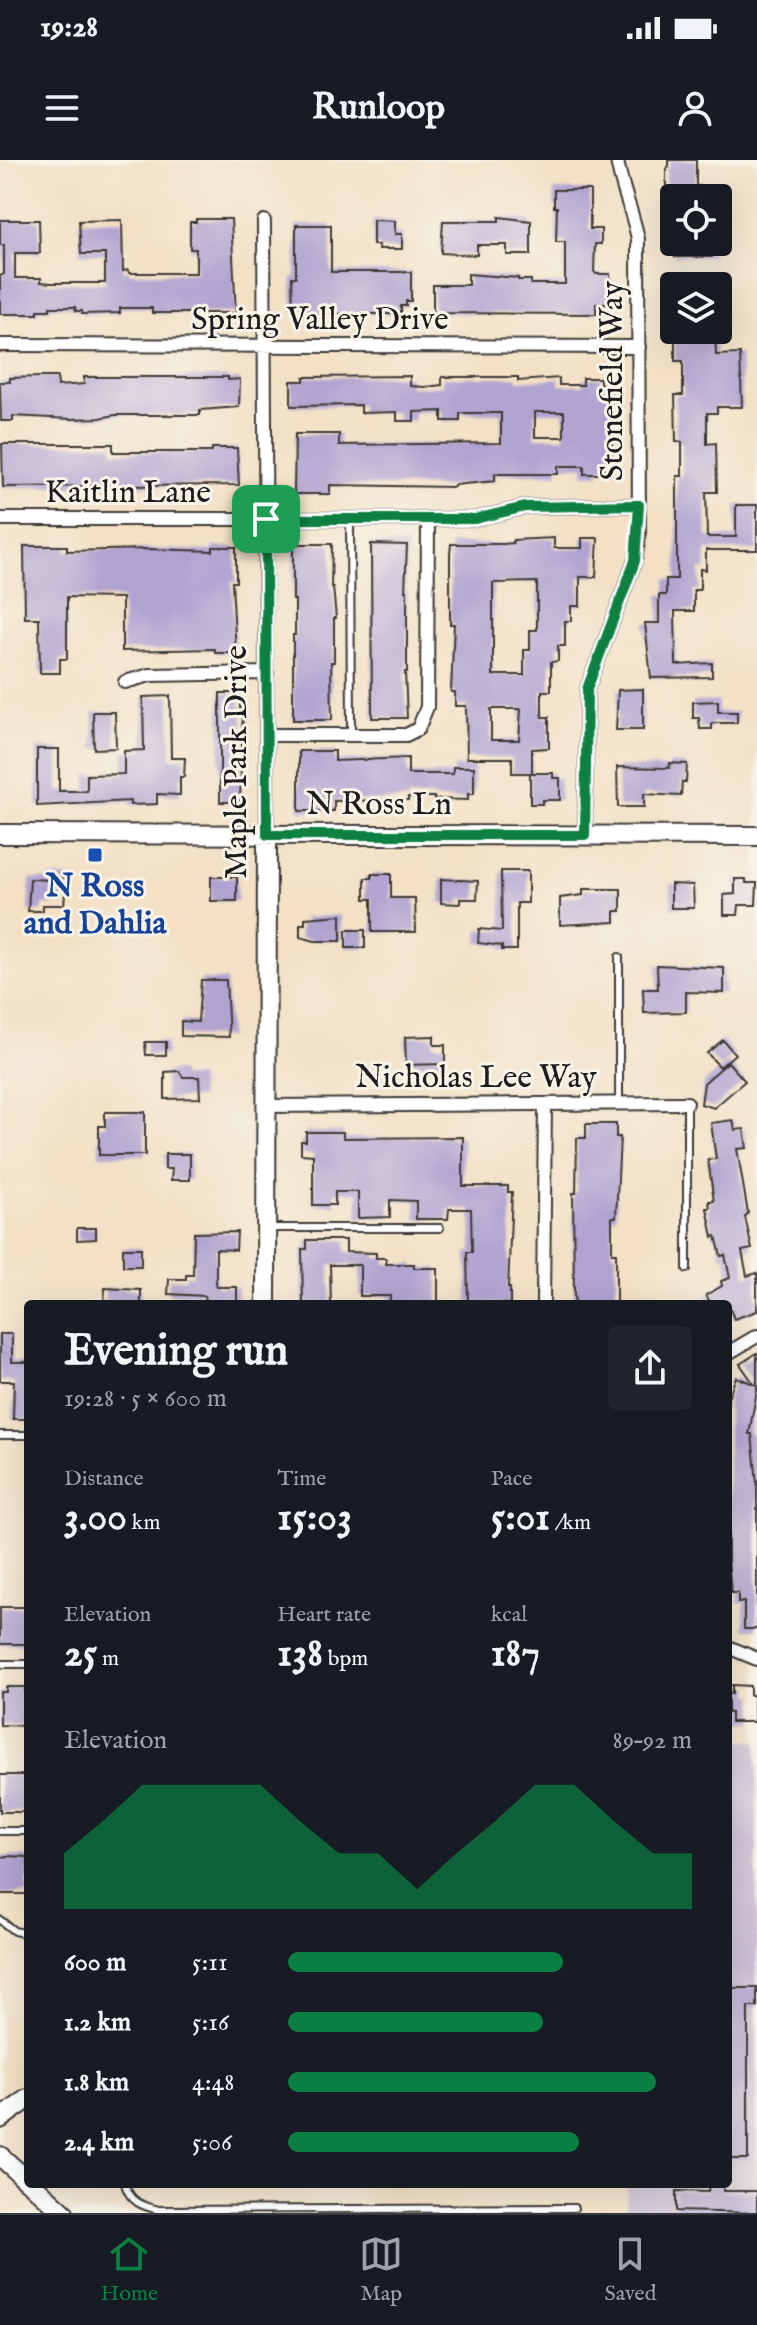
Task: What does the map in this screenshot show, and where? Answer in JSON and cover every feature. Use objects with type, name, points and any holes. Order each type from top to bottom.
[{"type":"main road","name":"N Ross Ln","points":[[0,834],[757,836]]},
{"type":"main road","name":"Maple Park Drive","points":[[266,1300],[267,835]]},
{"type":"main road","points":[[0,2119],[24,2102]]},
{"type":"main road","points":[[0,2156],[24,2177]]},
{"type":"main road","points":[[37,2188],[64,2213]]},
{"type":"street","name":"Stonefield Way","points":[[585,835],[587,689],[635,561],[639,505],[638,239],[617,160]]},
{"type":"street","name":"Maple Park Drive","points":[[264,221],[267,835]]},
{"type":"street","name":"Spring Valley Drive","points":[[0,345],[639,347]]},
{"type":"street","name":"Kaitlin Lane","points":[[0,519],[475,519],[525,507],[639,505]]},
{"type":"street","points":[[267,735],[406,735],[418,729],[427,707],[428,519]]},
{"type":"street","points":[[125,682],[150,675],[267,673]]},
{"type":"street","name":"Nicholas Lee Way","points":[[266,1106],[687,1103]]},
{"type":"street","points":[[543,1300],[545,1104]]},
{"type":"street","points":[[732,1351],[757,1336]]},
{"type":"street","points":[[732,1649],[757,1659]]},
{"type":"lane","points":[[350,519],[351,735]]},
{"type":"lane","points":[[619,957],[619,1103]]},
{"type":"lane","points":[[687,1103],[687,1269]]},
{"type":"lane","points":[[266,1228],[440,1228]]},
{"type":"lane","points":[[0,1435],[24,1435]]},
{"type":"lane","points":[[0,1664],[24,1664]]},
{"type":"lane","points":[[0,1831],[24,1831]]},
{"type":"lane","points":[[0,1920],[14,1931],[24,1933]]},
{"type":"lane","points":[[126,2188],[128,2195],[143,2209],[159,2210],[574,2208]]},
{"type":"shaded area","points":[[732,1741],[757,1741],[757,2213],[626,2213],[627,2188],[732,2188]]},
{"type":"building","points":[[669,160],[696,160],[696,184],[666,184],[666,169]]},
{"type":"building","points":[[554,190],[590,190],[590,229],[601,229],[601,244],[595,244],[594,271],[596,274],[610,274],[611,304],[596,304],[596,314],[433,313],[433,285],[468,285],[468,274],[531,280],[531,284],[565,284],[565,242],[556,242]]},
{"type":"building","points":[[499,217],[531,221],[531,255],[507,255],[507,245],[477,245],[477,255],[441,253],[443,221],[499,221]]},
{"type":"building","points":[[196,219],[231,219],[236,313],[152,313],[152,308],[120,308],[120,313],[82,314],[75,307],[50,307],[50,310],[38,310],[38,314],[0,314],[4,245],[0,245],[0,220],[39,220],[40,253],[15,253],[15,278],[41,278],[41,282],[51,283],[105,283],[105,254],[81,254],[79,221],[122,220],[123,271],[196,273],[196,249],[190,249],[190,222],[196,222]]},
{"type":"building","points":[[373,220],[395,221],[395,234],[402,234],[402,249],[379,249],[379,245],[373,245]]},
{"type":"building","points":[[296,225],[331,225],[331,272],[411,272],[411,301],[401,306],[401,314],[304,314],[304,311],[293,311]]},
{"type":"building","points":[[675,344],[716,344],[716,355],[740,354],[742,407],[717,407],[717,413],[707,413],[707,444],[716,443],[717,492],[706,492],[707,537],[736,537],[736,505],[757,505],[757,550],[706,550],[706,570],[700,569],[700,590],[694,590],[694,611],[675,611],[676,665],[712,663],[712,677],[651,678],[645,623],[659,623],[659,595],[666,595],[666,579],[677,579],[677,476],[682,476],[682,442],[676,442],[675,395],[683,395],[683,361],[675,361]]},
{"type":"building","points":[[410,376],[410,386],[425,387],[442,385],[442,377],[518,377],[518,381],[559,378],[559,385],[583,385],[583,378],[600,378],[600,384],[612,384],[612,468],[600,469],[600,474],[584,474],[584,466],[558,466],[558,474],[495,474],[495,481],[454,487],[330,485],[330,494],[294,494],[295,434],[339,434],[339,445],[501,443],[501,413],[460,413],[460,421],[442,421],[442,411],[414,412],[414,421],[397,421],[397,412],[361,413],[361,405],[291,406],[291,381],[304,381],[304,377]],"holes":[[[535,412],[564,412],[564,437],[535,437]]]},
{"type":"building","points":[[57,377],[58,386],[84,384],[84,377],[228,377],[228,380],[240,379],[239,407],[200,410],[200,415],[115,415],[71,419],[13,416],[13,421],[1,421],[0,382],[10,382],[10,378]]},
{"type":"building","points":[[2,444],[113,444],[113,452],[212,452],[212,448],[237,448],[239,485],[3,487]]},
{"type":"building","points":[[554,538],[554,548],[582,548],[582,538],[598,538],[596,577],[580,577],[580,606],[571,606],[571,621],[565,621],[565,646],[558,646],[558,661],[551,662],[551,691],[542,691],[542,717],[549,717],[549,748],[532,749],[532,773],[553,773],[553,778],[560,778],[560,800],[542,800],[542,804],[530,804],[530,773],[512,773],[512,758],[467,758],[466,706],[455,706],[455,692],[451,692],[454,624],[450,624],[451,544],[503,544],[513,543],[513,540]],"holes":[[[537,582],[537,630],[530,630],[530,650],[524,650],[524,675],[493,675],[493,583]],[[491,709],[521,709],[519,740],[491,740]]]},
{"type":"building","points":[[293,544],[332,544],[331,587],[336,618],[334,662],[331,662],[332,720],[293,720]]},
{"type":"building","points":[[371,544],[407,545],[407,718],[372,718]]},
{"type":"building","points":[[24,546],[67,546],[67,551],[213,551],[213,547],[236,547],[236,582],[232,582],[236,653],[215,653],[215,649],[122,651],[122,598],[67,597],[67,659],[60,659],[60,673],[40,673],[39,618],[25,618]]},
{"type":"building","points":[[643,689],[643,730],[616,730],[618,690]]},
{"type":"building","points":[[220,693],[240,693],[240,708],[243,708],[240,802],[220,802]]},
{"type":"building","points":[[170,696],[171,758],[185,758],[184,777],[180,777],[180,795],[157,794],[157,804],[130,805],[130,801],[37,806],[37,749],[59,749],[59,791],[87,791],[87,775],[124,774],[124,751],[144,750],[143,697]]},
{"type":"building","points":[[718,701],[718,712],[737,712],[737,723],[712,723],[712,729],[700,729],[699,718],[693,718],[693,702]]},
{"type":"building","points":[[93,712],[115,712],[116,748],[94,749]]},
{"type":"building","points":[[299,751],[335,751],[335,761],[408,758],[408,774],[453,774],[453,767],[474,767],[474,794],[468,794],[468,800],[408,797],[408,800],[334,801],[334,811],[299,811]]},
{"type":"building","points":[[670,763],[687,764],[681,796],[644,794],[644,807],[618,807],[617,767],[669,768]]},
{"type":"building","points":[[501,871],[528,871],[528,903],[517,903],[517,950],[502,950],[502,946],[478,943],[479,929],[502,931]]},
{"type":"building","points":[[372,874],[391,874],[391,898],[415,898],[416,932],[372,932],[372,899],[365,899],[365,878],[372,878]]},
{"type":"building","points":[[49,877],[71,878],[71,893],[65,893],[64,905],[43,905],[43,911],[28,911],[30,879],[49,880]]},
{"type":"building","points":[[211,877],[237,877],[237,901],[211,901]]},
{"type":"building","points":[[441,879],[478,881],[477,899],[460,899],[460,904],[441,903]]},
{"type":"building","points":[[735,879],[757,883],[756,905],[739,905],[738,915],[724,915],[724,895],[735,894]]},
{"type":"building","points":[[671,884],[693,885],[694,908],[671,908]]},
{"type":"building","points":[[583,889],[621,889],[621,911],[615,911],[615,922],[560,925],[560,898],[583,895]]},
{"type":"building","points":[[341,915],[341,941],[315,941],[300,937],[300,924],[305,924],[305,918]]},
{"type":"building","points":[[346,930],[365,930],[365,948],[346,948]]},
{"type":"building","points":[[657,965],[724,968],[724,993],[686,992],[686,1012],[644,1013],[643,989],[658,989]]},
{"type":"building","points":[[201,980],[226,980],[229,1037],[181,1036],[181,1021],[198,1022]]},
{"type":"building","points":[[434,1036],[434,1045],[445,1045],[445,1064],[406,1065],[405,1037]]},
{"type":"building","points":[[723,1040],[735,1054],[720,1067],[707,1053]]},
{"type":"building","points":[[145,1042],[166,1042],[166,1055],[146,1055]]},
{"type":"building","points":[[728,1062],[745,1081],[714,1108],[701,1104],[704,1083]]},
{"type":"building","points":[[179,1071],[183,1077],[199,1077],[200,1098],[165,1099],[165,1072]]},
{"type":"building","points":[[105,1112],[145,1112],[145,1155],[99,1155],[99,1126],[105,1126]]},
{"type":"building","points":[[733,1120],[735,1130],[744,1129],[747,1148],[737,1149],[752,1249],[742,1251],[747,1276],[757,1273],[757,1311],[734,1319],[732,1300],[709,1300],[706,1295],[722,1286],[721,1281],[730,1278],[725,1255],[721,1256],[716,1236],[713,1237],[707,1208],[710,1208],[709,1201],[714,1201],[708,1160],[716,1159],[711,1123]]},
{"type":"building","points":[[586,1124],[616,1124],[616,1137],[620,1137],[616,1217],[612,1217],[616,1300],[575,1300],[573,1193],[576,1193],[577,1138],[586,1138]]},
{"type":"building","points":[[306,1132],[343,1132],[343,1138],[463,1137],[463,1186],[508,1186],[508,1192],[512,1192],[510,1300],[468,1300],[467,1252],[472,1252],[471,1209],[449,1209],[448,1219],[416,1219],[416,1201],[390,1200],[390,1217],[358,1218],[358,1192],[335,1192],[335,1205],[313,1205],[313,1155],[301,1154],[301,1141],[306,1141]]},
{"type":"building","points":[[165,1154],[190,1154],[190,1180],[171,1180],[172,1169],[165,1169]]},
{"type":"building","points":[[77,1228],[96,1228],[96,1239],[77,1240]]},
{"type":"building","points":[[237,1232],[236,1250],[216,1249],[216,1287],[237,1287],[237,1300],[205,1300],[205,1296],[168,1294],[169,1279],[186,1279],[186,1275],[193,1275],[194,1233]]},
{"type":"building","points":[[307,1240],[346,1240],[346,1252],[376,1253],[376,1258],[386,1258],[386,1264],[438,1268],[438,1300],[390,1300],[390,1296],[360,1296],[360,1265],[330,1265],[331,1300],[303,1300],[302,1249],[307,1249]]},
{"type":"building","points":[[123,1248],[141,1248],[141,1266],[123,1266]]},
{"type":"building","points":[[105,1288],[141,1290],[141,1300],[104,1300]]},
{"type":"building","points":[[0,1334],[12,1334],[12,1362],[24,1362],[24,1419],[13,1419],[14,1381],[0,1381]]},
{"type":"building","points":[[757,1353],[757,1390],[749,1434],[752,1434],[757,1483],[757,1629],[744,1629],[744,1602],[738,1603],[738,1593],[732,1593],[732,1388],[736,1377],[754,1384],[740,1364]]},
{"type":"building","points":[[0,1607],[24,1607],[24,1644],[0,1644]]},
{"type":"building","points":[[732,1685],[750,1686],[750,1695],[754,1695],[754,1722],[732,1722]]},
{"type":"building","points":[[6,1687],[24,1687],[24,1726],[0,1725],[0,1692],[6,1692]]},
{"type":"building","points":[[0,1775],[24,1775],[24,1812],[0,1812]]},
{"type":"building","points":[[0,1857],[24,1857],[24,1894],[0,1894]]},
{"type":"building","points":[[732,1988],[757,1988],[757,2007],[748,2007],[748,2159],[732,2159]]},
{"type":"building","points":[[708,2188],[757,2191],[757,2213],[676,2211],[676,2191],[708,2192]]},
{"type":"place","name":"N Ross and Dahlia","points":[[95,855]]},
{"type":"route","points":[[639,505],[635,561],[587,689],[585,835],[267,835],[266,519],[475,519],[525,507],[639,505]]}]
